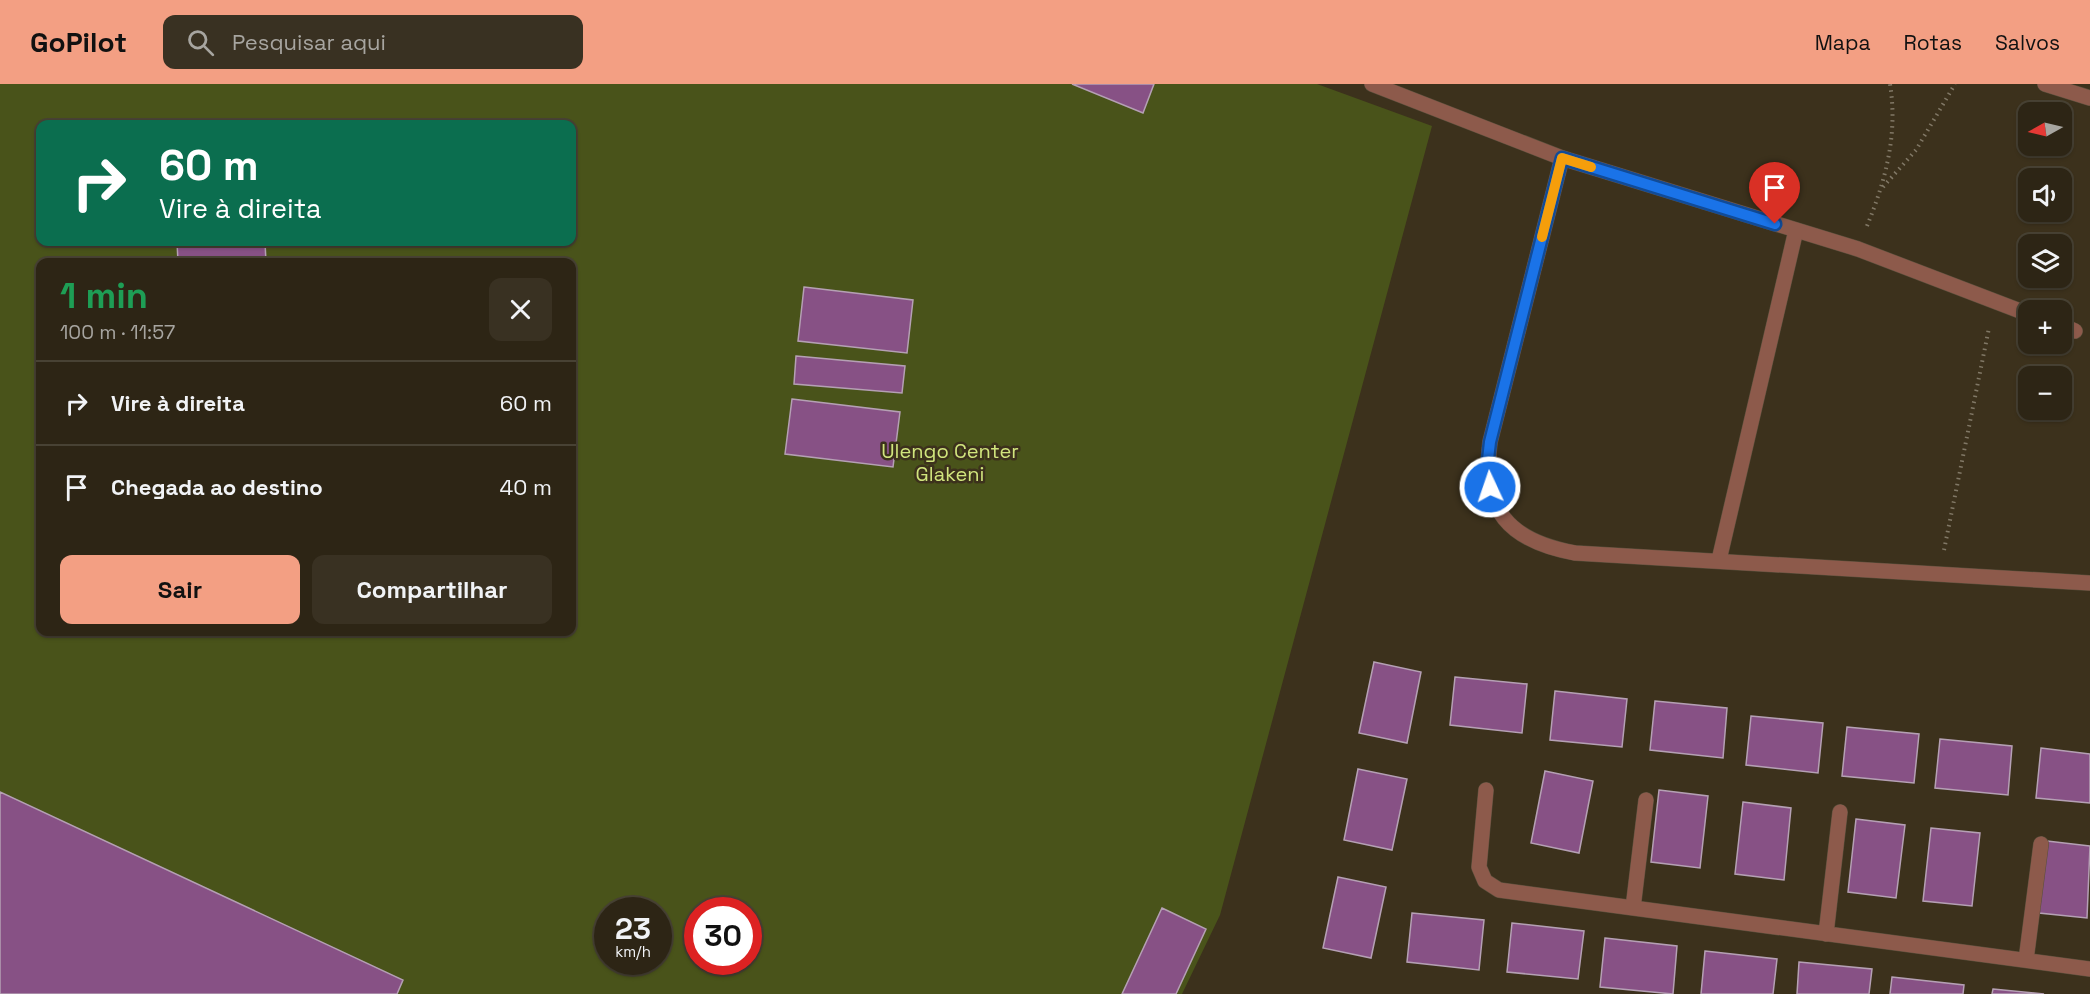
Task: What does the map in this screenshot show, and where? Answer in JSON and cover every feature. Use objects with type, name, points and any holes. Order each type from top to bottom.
[{"type":"street","points":[[1372,84],[1562,158],[1858,249],[2018,310]]},
{"type":"street","points":[[2045,84],[2090,98]]},
{"type":"street","points":[[1562,158],[1490,442],[1487,468],[1493,496],[1506,520],[1518,533],[1534,543],[1575,553],[2090,583]]},
{"type":"street","points":[[1719,560],[1796,230]]},
{"type":"street","points":[[1486,790],[1479,867],[1485,881],[1499,890],[2090,969]]},
{"type":"street","points":[[1633,908],[1646,800]]},
{"type":"street","points":[[1826,934],[1840,812]]},
{"type":"street","points":[[2026,960],[2041,844]]},
{"type":"path","points":[[1858,249],[1882,188],[1891,152],[1894,110],[1890,84]]},
{"type":"path","points":[[1882,188],[1916,150],[1955,84]]},
{"type":"path","points":[[1939,574],[1994,302]]},
{"type":"green space","name":"Ulengo Center Glakeni","points":[[0,84],[1317,84],[1432,126],[1220,915],[1182,994],[0,994]]},
{"type":"building","points":[[1072,84],[1154,84],[1143,113]]},
{"type":"building","points":[[177,246],[265,246],[266,258],[178,258]]},
{"type":"building","points":[[804,287],[913,300],[907,353],[798,341]]},
{"type":"building","points":[[796,356],[905,366],[902,393],[794,384]]},
{"type":"building","points":[[792,399],[900,412],[893,467],[785,454]]},
{"type":"building","points":[[1374,662],[1421,672],[1407,743],[1359,733]]},
{"type":"building","points":[[1455,677],[1527,684],[1522,733],[1450,725]]},
{"type":"building","points":[[1555,691],[1627,699],[1622,747],[1550,740]]},
{"type":"building","points":[[1655,701],[1727,708],[1723,758],[1650,750]]},
{"type":"building","points":[[1751,716],[1823,723],[1818,773],[1746,765]]},
{"type":"building","points":[[1847,727],[1919,734],[1914,783],[1842,776]]},
{"type":"building","points":[[1940,739],[2012,746],[2008,795],[1935,788]]},
{"type":"building","points":[[2041,748],[2090,754],[2090,803],[2036,798]]},
{"type":"building","points":[[1358,769],[1407,779],[1392,850],[1344,840]]},
{"type":"building","points":[[1545,771],[1593,781],[1579,853],[1531,843]]},
{"type":"building","points":[[1659,790],[1708,796],[1700,868],[1651,862]]},
{"type":"building","points":[[0,792],[403,980],[397,994],[0,994]]},
{"type":"building","points":[[1743,802],[1791,808],[1784,880],[1735,874]]},
{"type":"building","points":[[1856,819],[1905,825],[1896,898],[1848,892]]},
{"type":"building","points":[[1931,828],[1980,833],[1972,906],[1923,901]]},
{"type":"building","points":[[2047,841],[2090,846],[2087,918],[2039,913]]},
{"type":"building","points":[[1338,877],[1386,887],[1371,958],[1323,948]]},
{"type":"building","points":[[1162,908],[1206,929],[1176,994],[1122,994]]},
{"type":"building","points":[[1412,913],[1484,920],[1479,970],[1407,962]]},
{"type":"building","points":[[1512,923],[1584,931],[1578,979],[1507,972]]},
{"type":"building","points":[[1605,938],[1677,946],[1673,994],[1600,987]]},
{"type":"building","points":[[1705,951],[1777,959],[1773,994],[1701,994]]},
{"type":"building","points":[[1799,962],[1872,969],[1869,994],[1797,994]]},
{"type":"building","points":[[1892,977],[1964,985],[1963,994],[1890,994]]},
{"type":"building","points":[[1993,989],[2044,994],[1992,994]]},
{"type":"slow traffic","points":[[1542,237],[1562,158],[1591,167]]},
{"type":"route","points":[[1490,487],[1487,468],[1490,442],[1562,158],[1775,224]]}]
